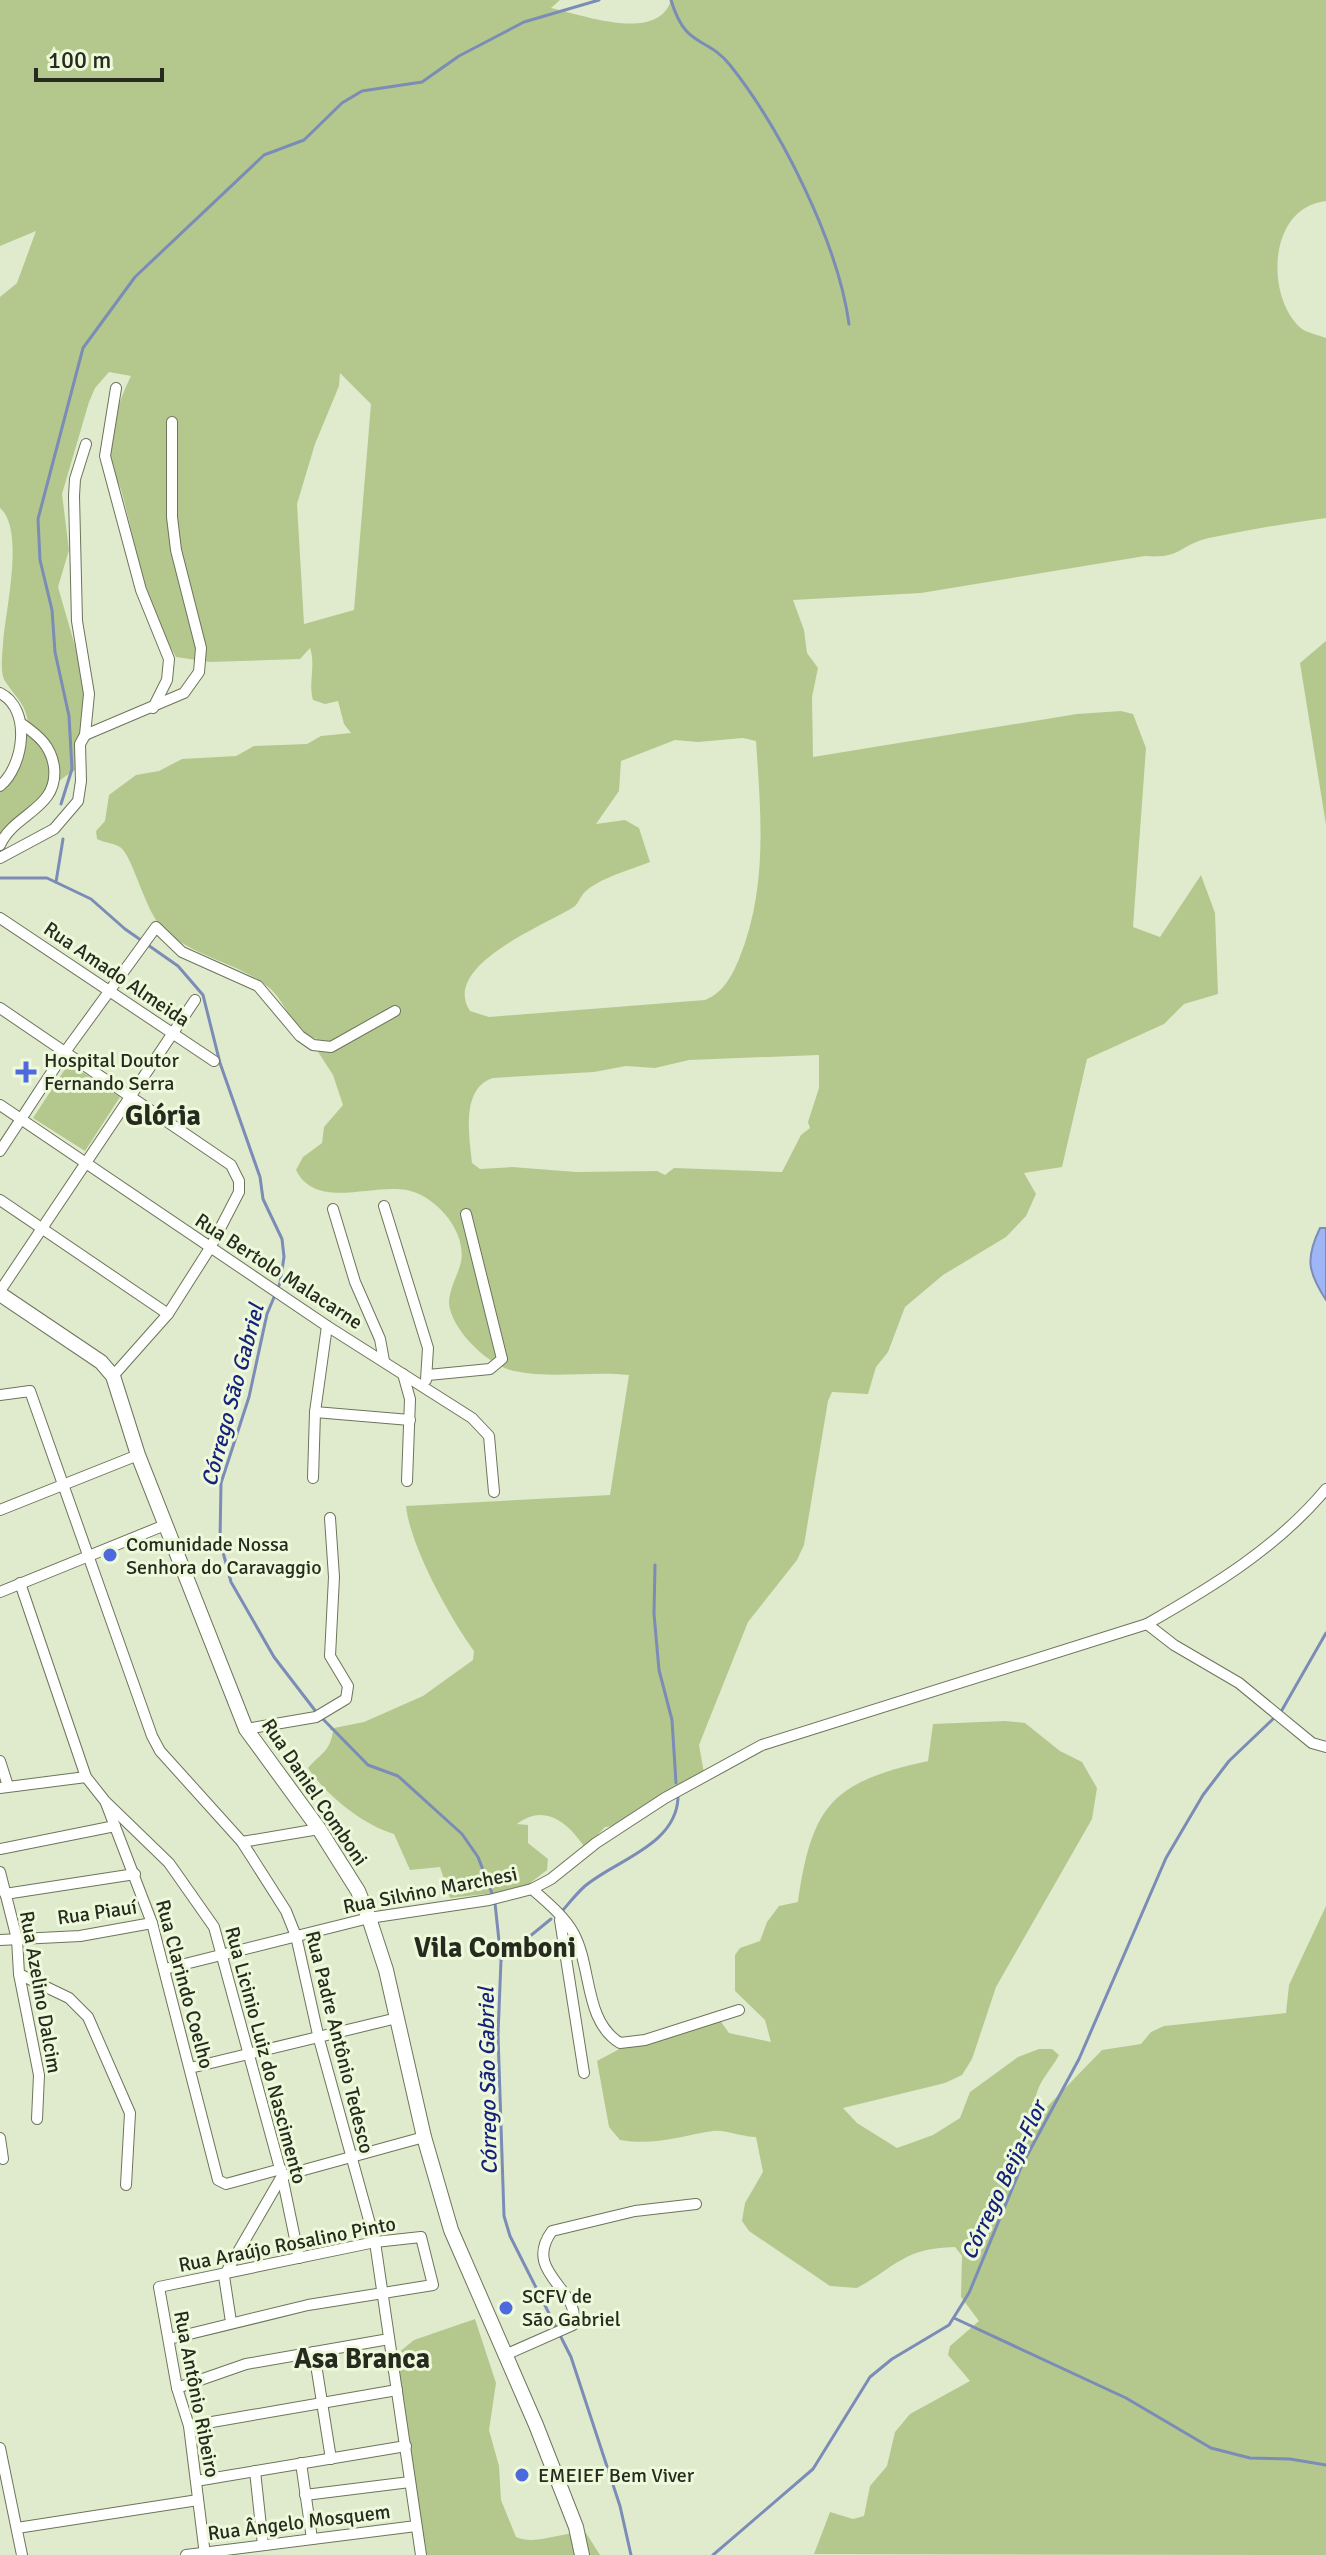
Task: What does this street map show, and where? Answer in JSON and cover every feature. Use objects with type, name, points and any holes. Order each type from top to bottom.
[{"type":"street","points":[[116,388],[104,446],[107,464],[141,590],[169,659],[167,680],[153,708]]},
{"type":"street","points":[[85,735],[184,693],[199,672],[201,659],[172,517],[172,422]]},
{"type":"street","points":[[0,858],[54,829],[78,801],[80,744],[85,735],[89,684],[77,621],[74,496],[75,479],[86,444]]},
{"type":"street","points":[[0,693],[16,705],[22,724],[16,760],[9,776],[0,786]]},
{"type":"street","points":[[0,845],[16,824],[45,802],[55,777],[46,744],[22,724]]},
{"type":"street","name":"Rua Amado Almeida","points":[[0,918],[214,1061]]},
{"type":"street","points":[[0,1151],[65,1052],[156,927],[182,952],[258,986],[300,1036],[313,1045],[331,1047],[395,1011]]},
{"type":"street","points":[[0,1008],[131,1095],[231,1165],[239,1181],[239,1192],[210,1248],[168,1314],[113,1376],[101,1362],[0,1292],[85,1163],[131,1095],[173,1034],[195,1000]]},
{"type":"street","name":"Rua Bertolo Malacarne","points":[[0,1105],[327,1326],[403,1374],[426,1380],[483,1428],[492,1448],[494,1492]]},
{"type":"street","points":[[0,1200],[168,1314]]},
{"type":"street","points":[[384,1206],[428,1348],[426,1380],[490,1369],[502,1359],[466,1214]]},
{"type":"street","points":[[333,1209],[355,1282],[380,1339],[384,1361]]},
{"type":"street","points":[[313,1478],[315,1412],[327,1326]]},
{"type":"street","points":[[403,1374],[410,1399],[407,1481]]},
{"type":"street","name":"Rua Daniel Comboni","points":[[113,1376],[138,1455],[246,1729],[319,1829],[358,1891],[369,1918],[397,2018],[424,2137],[451,2230],[568,2505],[582,2555]]},
{"type":"street","name":"Rua Padre Antônio Tedesco","points":[[0,1395],[30,1391],[160,1751],[242,1842],[286,1911],[296,1936],[319,2039],[375,2242],[421,2555]]},
{"type":"street","points":[[315,1412],[410,1420]]},
{"type":"street","points":[[0,1510],[138,1455]]},
{"type":"street","name":"Rua Silvino Marchesi","points":[[165,1969],[369,1918],[494,1899],[532,1889],[551,1879],[596,1843],[726,1762],[762,1745],[1147,1624],[1202,1594],[1257,1554],[1307,1512],[1326,1489]]},
{"type":"street","points":[[246,1729],[322,1714],[346,1699],[348,1686],[330,1656],[334,1577],[330,1518]]},
{"type":"street","points":[[0,1592],[165,1525]]},
{"type":"street","name":"Rua Licinio Luiz do Nascimento","points":[[20,1583],[86,1777],[105,1801],[169,1863],[214,1927],[281,2173],[299,2258]]},
{"type":"street","points":[[1147,1624],[1174,1645],[1239,1683],[1312,1743],[1326,1747]]},
{"type":"street","points":[[0,1761],[4,1787],[86,1777]]},
{"type":"street","name":"Rua Clarindo Coelho","points":[[105,1801],[152,1923],[218,2180],[226,2184],[281,2173]]},
{"type":"street","points":[[0,1849],[115,1826]]},
{"type":"street","points":[[242,1842],[319,1829]]},
{"type":"street","name":"Rua Azelino Dalcim","points":[[0,1872],[17,1939],[19,1974],[39,2075],[37,2119]]},
{"type":"street","points":[[5,1894],[135,1874]]},
{"type":"street","points":[[532,1889],[554,1908],[560,1920],[584,2073]]},
{"type":"street","points":[[560,1920],[574,1933],[604,2028],[620,2043],[645,2040],[739,2010]]},
{"type":"street","name":"Rua Piauí","points":[[0,1940],[80,1936],[152,1923]]},
{"type":"street","points":[[19,1974],[69,1998],[88,2017],[120,2083],[130,2113],[126,2185]]},
{"type":"street","points":[[190,2068],[397,2018]]},
{"type":"street","points":[[231,2322],[224,2276],[281,2173],[424,2137]]},
{"type":"street","points":[[0,2138],[3,2159]]},
{"type":"street","points":[[505,2355],[564,2330],[575,2312],[543,2261],[544,2245],[552,2231],[635,2211],[696,2204]]},
{"type":"street","name":"Rua Araújo Rosalino Pinto","points":[[159,2287],[224,2276],[375,2242],[421,2237],[433,2285],[383,2294]]},
{"type":"street","name":"Rua Antônio Ribeiro","points":[[159,2287],[177,2388],[189,2426],[205,2554]]},
{"type":"street","points":[[169,2339],[308,2305],[383,2294]]},
{"type":"street","points":[[177,2388],[246,2364],[389,2339]]},
{"type":"street","points":[[314,2352],[331,2459]]},
{"type":"street","points":[[189,2426],[397,2390]]},
{"type":"street","points":[[196,2481],[406,2446]]},
{"type":"street","points":[[1,2455],[22,2555]]},
{"type":"street","points":[[301,2463],[312,2539]]},
{"type":"street","points":[[255,2471],[263,2545]]},
{"type":"street","points":[[305,2495],[410,2482]]},
{"type":"street","points":[[17,2528],[198,2500]]},
{"type":"street","name":"Rua Ângelo Mosquem","points":[[186,2555],[416,2526]]},
{"type":"green space","points":[[0,0],[560,0],[551,8],[598,20],[635,23],[651,21],[663,13],[671,0],[1326,0],[1326,201],[1306,207],[1292,220],[1283,237],[1278,257],[1278,278],[1290,315],[1302,329],[1326,338],[1326,518],[1209,538],[1166,555],[921,593],[793,600],[804,630],[807,653],[818,668],[812,697],[813,757],[1077,714],[1121,711],[1133,714],[1146,748],[1133,927],[1160,937],[1201,875],[1215,913],[1218,994],[1184,1004],[1164,1024],[1087,1059],[1062,1167],[1024,1173],[1036,1194],[1026,1216],[1006,1237],[943,1275],[905,1307],[888,1352],[876,1367],[868,1394],[832,1392],[804,1545],[797,1560],[748,1622],[699,1745],[704,1773],[631,1824],[605,1827],[585,1848],[571,1830],[555,1818],[537,1815],[517,1824],[528,1825],[528,1843],[548,1859],[547,1870],[521,1890],[450,1898],[440,1867],[410,1870],[394,1834],[370,1824],[346,1808],[308,1768],[330,1744],[333,1731],[329,1729],[364,1722],[423,1696],[473,1660],[474,1651],[423,1561],[406,1506],[610,1495],[629,1375],[556,1375],[504,1368],[473,1345],[451,1313],[449,1298],[462,1252],[451,1222],[436,1205],[419,1194],[405,1190],[335,1193],[306,1183],[296,1170],[303,1157],[322,1143],[324,1127],[343,1105],[333,1075],[315,1047],[317,1039],[301,1029],[267,986],[170,935],[154,916],[124,851],[97,839],[96,831],[105,821],[109,795],[136,775],[159,771],[182,759],[236,756],[254,746],[307,744],[321,736],[351,733],[344,724],[338,701],[325,704],[313,700],[310,648],[300,659],[210,662],[176,657],[150,598],[122,493],[109,463],[113,426],[131,376],[109,372],[95,388],[62,494],[69,550],[58,587],[86,684],[77,769],[46,791],[0,835],[0,782],[19,758],[25,744],[28,721],[24,709],[3,678],[2,669],[13,553],[8,519],[0,508],[0,297],[17,283],[36,231],[0,246]],"holes":[[[340,373],[371,404],[354,610],[304,624],[297,504],[315,444],[339,386]],[[743,738],[756,741],[760,852],[755,906],[736,965],[722,988],[705,1000],[489,1017],[470,1011],[465,994],[469,978],[482,963],[520,936],[574,907],[583,894],[597,883],[650,862],[639,828],[625,820],[596,824],[619,791],[621,761],[675,740],[698,742]],[[819,1055],[819,1088],[808,1122],[810,1128],[801,1135],[782,1172],[674,1168],[665,1175],[657,1171],[480,1169],[472,1163],[469,1114],[476,1092],[483,1083],[493,1078],[594,1072],[626,1066],[655,1068],[689,1060]]]},
{"type":"green space","points":[[1326,641],[1326,825],[1300,663]]},
{"type":"green space","points":[[69,1063],[120,1097],[85,1151],[33,1118]]},
{"type":"green space","points":[[1025,1723],[1060,1751],[1082,1762],[1097,1788],[1092,1819],[996,1987],[972,2059],[962,2075],[945,2083],[843,2108],[857,2123],[897,2148],[933,2135],[960,2118],[970,2092],[1018,2057],[1039,2049],[1052,2049],[1059,2055],[1036,2095],[1035,2111],[1042,2112],[1102,2050],[1141,2044],[1151,2032],[1164,2026],[1286,2013],[1289,1985],[1326,1906],[1326,2555],[814,2554],[830,2512],[853,2519],[864,2516],[870,2486],[887,2466],[895,2432],[910,2414],[970,2381],[948,2355],[950,2346],[979,2321],[961,2297],[962,2256],[955,2247],[924,2251],[902,2260],[857,2288],[830,2286],[749,2231],[742,2221],[745,2203],[763,2172],[756,2137],[717,2131],[632,2142],[620,2140],[609,2127],[597,2061],[625,2046],[719,2019],[729,2033],[771,2042],[765,2020],[735,1991],[735,1955],[740,1948],[760,1941],[767,1922],[779,1906],[798,1902],[811,1842],[820,1820],[832,1803],[848,1789],[869,1778],[928,1761],[933,1724]]},
{"type":"green space","points":[[475,2319],[496,2383],[489,2430],[499,2466],[501,2500],[516,2537],[532,2540],[586,2533],[600,2555],[421,2555],[392,2358],[414,2340]]},
{"type":"water","points":[[1320,1228],[1326,1228],[1326,1300],[1315,1281],[1311,1265],[1312,1248]]},
{"type":"waterway","points":[[61,804],[72,769],[69,716],[55,652],[52,610],[40,560],[38,519],[83,348],[135,277],[264,155],[304,140],[342,103],[362,91],[422,82],[459,56],[524,22],[599,0]]},
{"type":"waterway","points":[[671,0],[683,27],[730,65],[769,121],[820,223],[843,292],[849,324]]},
{"type":"waterway","points":[[56,882],[63,839]]},
{"type":"waterway","name":"Córrego São Gabriel","points":[[0,878],[47,878],[91,899],[125,929],[178,966],[203,995],[220,1063],[260,1177],[263,1199],[282,1239],[284,1257],[280,1283],[267,1314],[249,1397],[221,1483],[220,1541],[231,1582],[274,1657],[317,1713],[368,1765],[398,1776],[462,1834],[478,1857],[493,1896]]},
{"type":"waterway","points":[[655,1565],[654,1614],[659,1670],[672,1720],[676,1783]]},
{"type":"waterway","name":"Córrego Beija-Flor","points":[[1282,1710],[1326,1633]]},
{"type":"waterway","name":"Córrego Beija-Flor","points":[[713,2555],[813,2469],[870,2377],[892,2359],[949,2325],[969,2293],[1022,2165],[1079,2059],[1166,1858],[1203,1795],[1229,1761],[1273,1719]]},
{"type":"waterway","points":[[563,1910],[585,1886],[656,1840],[675,1814],[678,1798]]},
{"type":"waterway","name":"Córrego São Gabriel","points":[[495,1903],[501,1960],[498,2035],[504,2216],[510,2236],[571,2357],[620,2506],[631,2555]]},
{"type":"waterway","points":[[502,1959],[551,1919]]},
{"type":"waterway","points":[[954,2318],[1126,2398],[1211,2448],[1250,2458],[1290,2459],[1326,2465]]},
{"type":"place","name":"Hospital Doutor Fernando Serra","points":[[26,1072]]},
{"type":"place","name":"Comunidade Nossa Senhora do Caravaggio","points":[[110,1555]]},
{"type":"place","name":"SCFV de São Gabriel","points":[[506,2308]]},
{"type":"place","name":"EMEIEF Bem Viver","points":[[522,2475]]},
{"type":"district","name":"Glória","points":[[163,1115]]},
{"type":"district","name":"Vila Comboni","points":[[495,1947]]},
{"type":"district","name":"Asa Branca","points":[[362,2358]]}]
